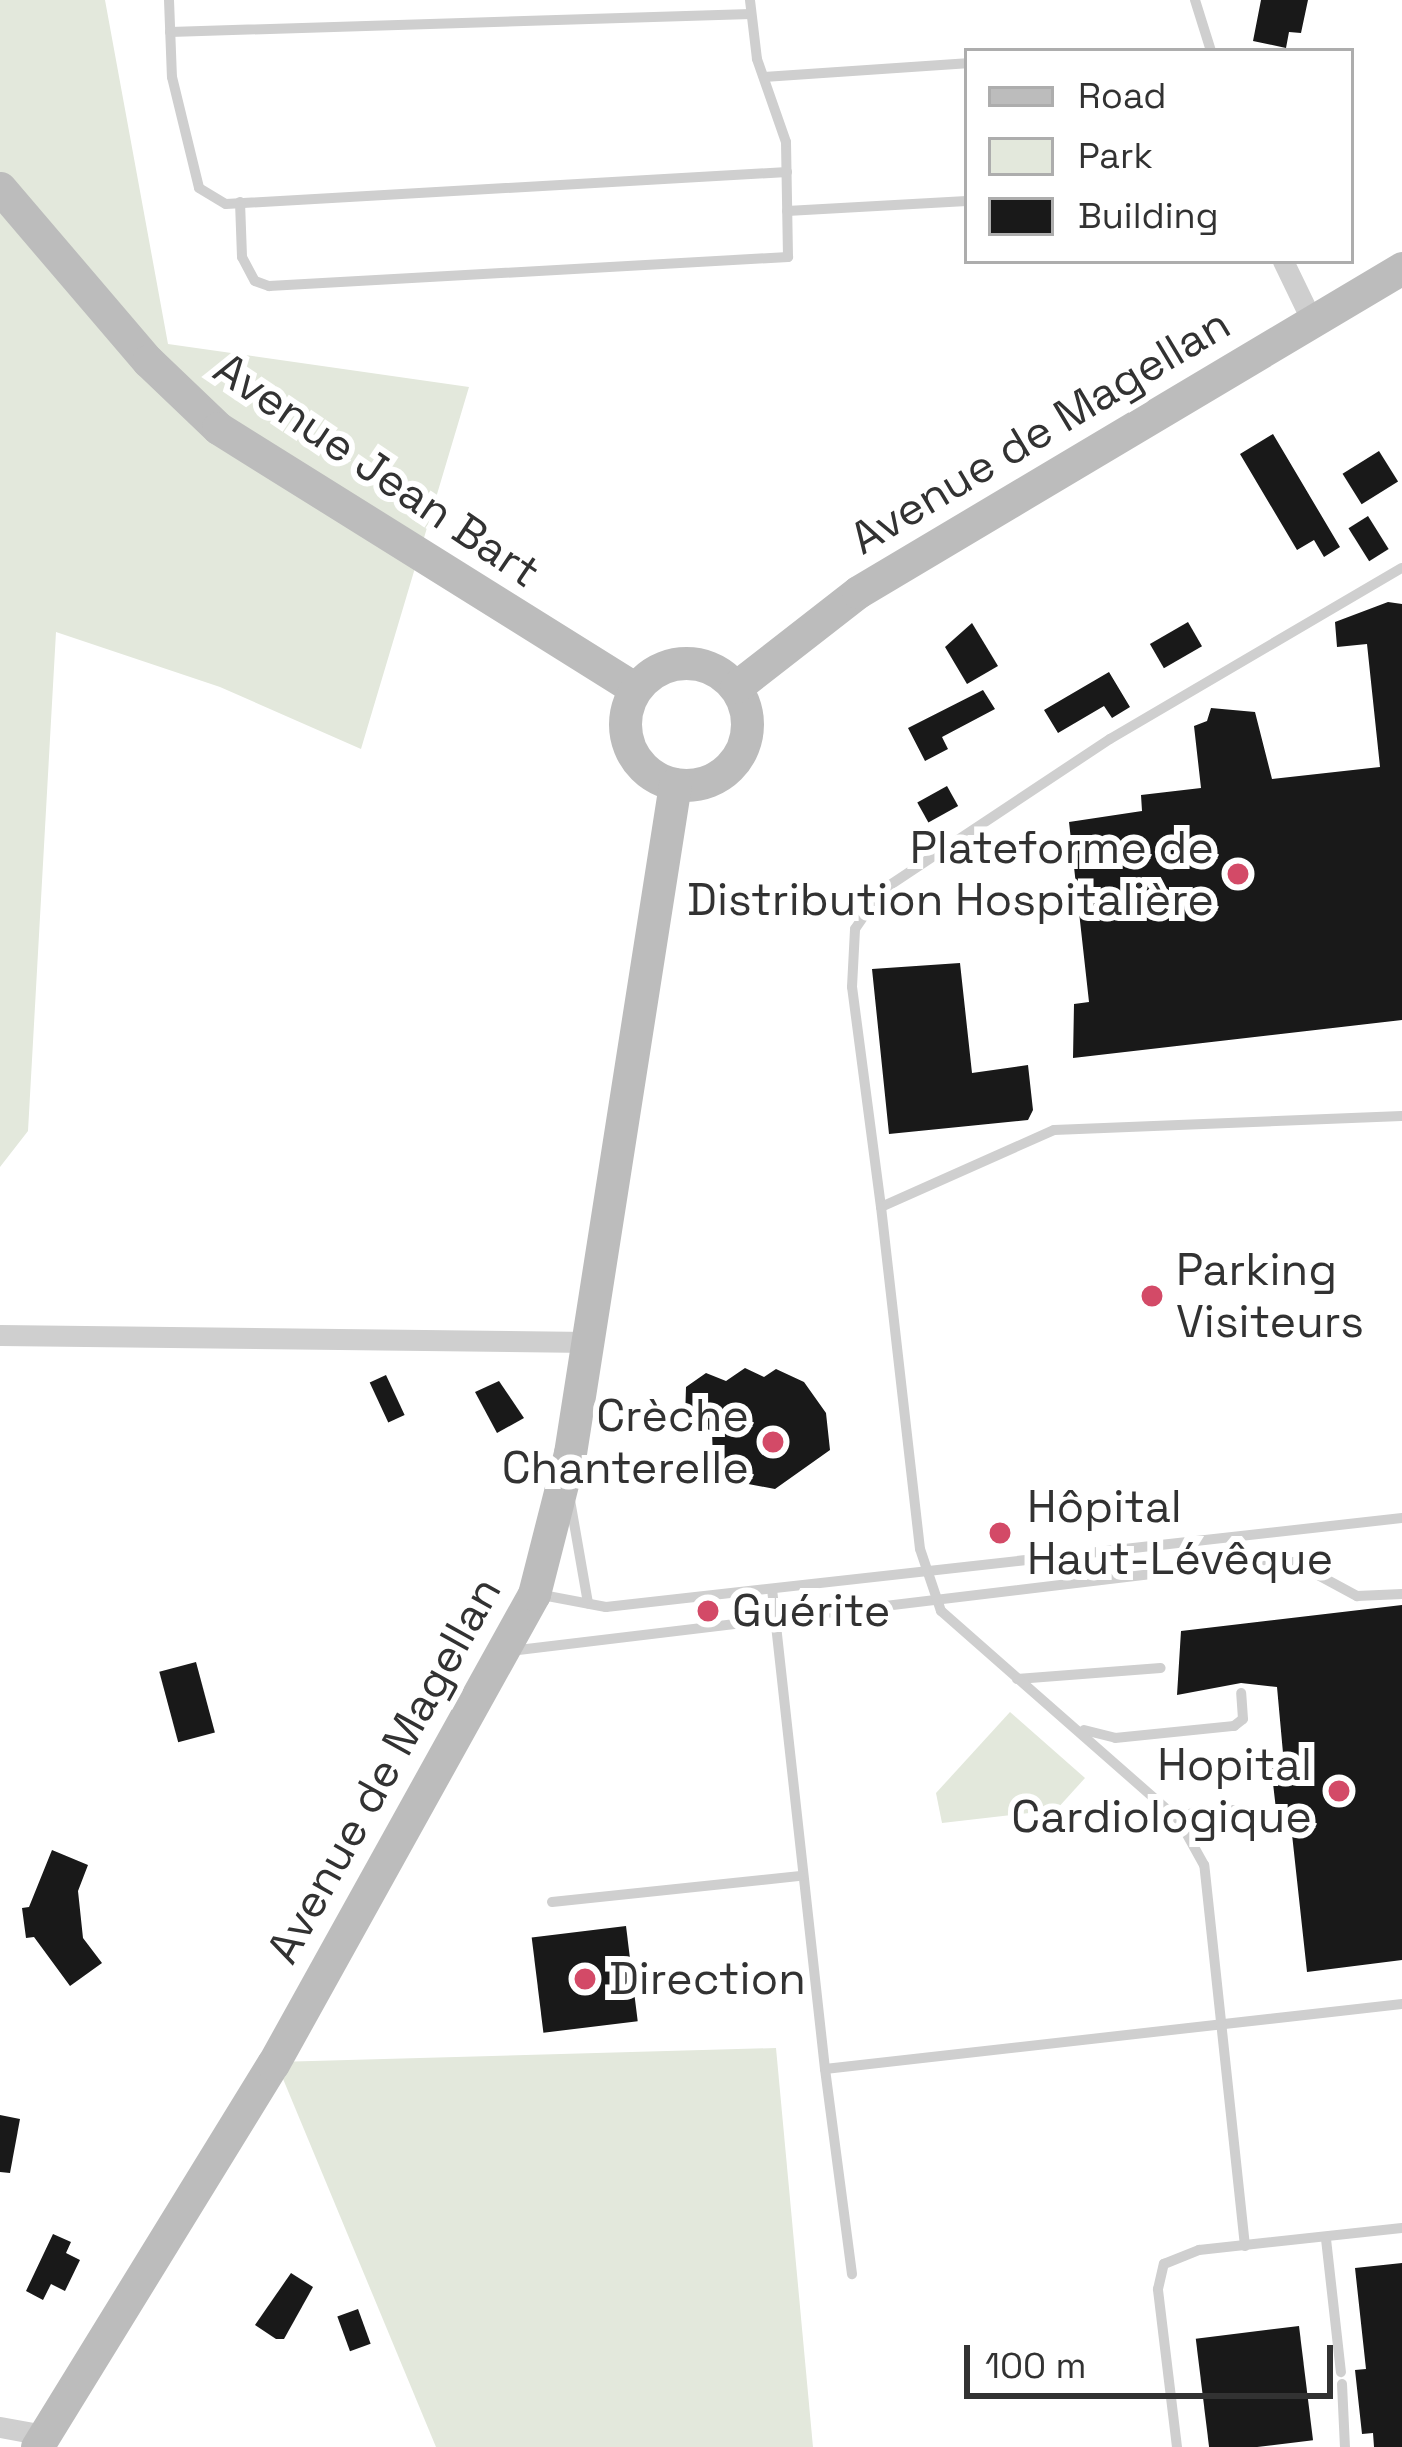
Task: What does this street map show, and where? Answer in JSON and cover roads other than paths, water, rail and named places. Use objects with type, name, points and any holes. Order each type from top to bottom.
[{"type":"street","name":"Avenue Jean Bart","points":[[0,188],[148,361],[218,428],[635,689]]},
{"type":"street","points":[[1284,264],[1312,321]]},
{"type":"street","name":"Avenue de Magellan","points":[[736,687],[858,592],[1402,268]]},
{"type":"street","points":[[684,662],[722,673],[736,687],[748,727],[733,765],[716,778],[675,784],[640,765],[629,747],[626,708],[635,689],[665,665],[684,662]]},
{"type":"street","name":"Avenue de Magellan","points":[[40,2441],[273,2064],[506,1652],[534,1594],[565,1477],[589,1342],[675,784]]},
{"type":"street","points":[[0,1335],[589,1342]]},
{"type":"street","points":[[0,2427],[40,2441]]},
{"type":"lane","points":[[169,0],[172,76],[199,188],[211,199],[239,202],[787,172]]},
{"type":"lane","points":[[239,202],[247,269],[269,286],[767,263],[788,257],[786,142],[764,76],[750,0]]},
{"type":"lane","points":[[1195,0],[1210,48]]},
{"type":"lane","points":[[170,32],[204,38],[751,14]]},
{"type":"lane","points":[[764,76],[964,63]]},
{"type":"lane","points":[[788,211],[964,201]]},
{"type":"lane","points":[[1245,2246],[1204,1864],[1179,1820],[941,1612],[942,1600],[927,1572],[852,987],[855,929],[880,891],[1110,739],[1402,568]]},
{"type":"lane","points":[[881,1208],[1054,1130],[1402,1117]]},
{"type":"lane","points":[[565,1477],[588,1604]]},
{"type":"lane","points":[[534,1594],[588,1604],[772,1589],[1402,1518]]},
{"type":"lane","points":[[1266,1534],[1269,1560]]},
{"type":"lane","points":[[506,1652],[775,1624],[1269,1560],[1294,1562],[1357,1596],[1402,1594]]},
{"type":"lane","points":[[772,1589],[801,1876],[853,2274]]},
{"type":"lane","points":[[1017,1679],[1161,1668]]},
{"type":"lane","points":[[1103,1753],[1100,1742],[1115,1738],[1234,1726],[1243,1719],[1241,1694]]},
{"type":"lane","points":[[1063,1719],[1115,1738]]},
{"type":"lane","points":[[1179,1820],[1198,1810],[1257,1810]]},
{"type":"lane","points":[[552,1902],[801,1876]]},
{"type":"lane","points":[[825,2069],[1402,2004]]},
{"type":"lane","points":[[1178,2447],[1158,2278],[1174,2257],[1402,2228]]},
{"type":"lane","points":[[1326,2240],[1345,2447]]},
{"type":"place","name":"Plateforme de Distribution Hospitalière","points":[[1238,874]]},
{"type":"place","name":"Parking Visiteurs","points":[[1152,1296]]},
{"type":"place","name":"Crèche Chanterelle","points":[[773,1442]]},
{"type":"place","name":"Hôpital Haut-Lévêque","points":[[1000,1533]]},
{"type":"place","name":"Guérite","points":[[708,1611]]},
{"type":"place","name":"Hopital Cardiologique","points":[[1339,1791]]},
{"type":"place","name":"Direction","points":[[585,1979]]}]
